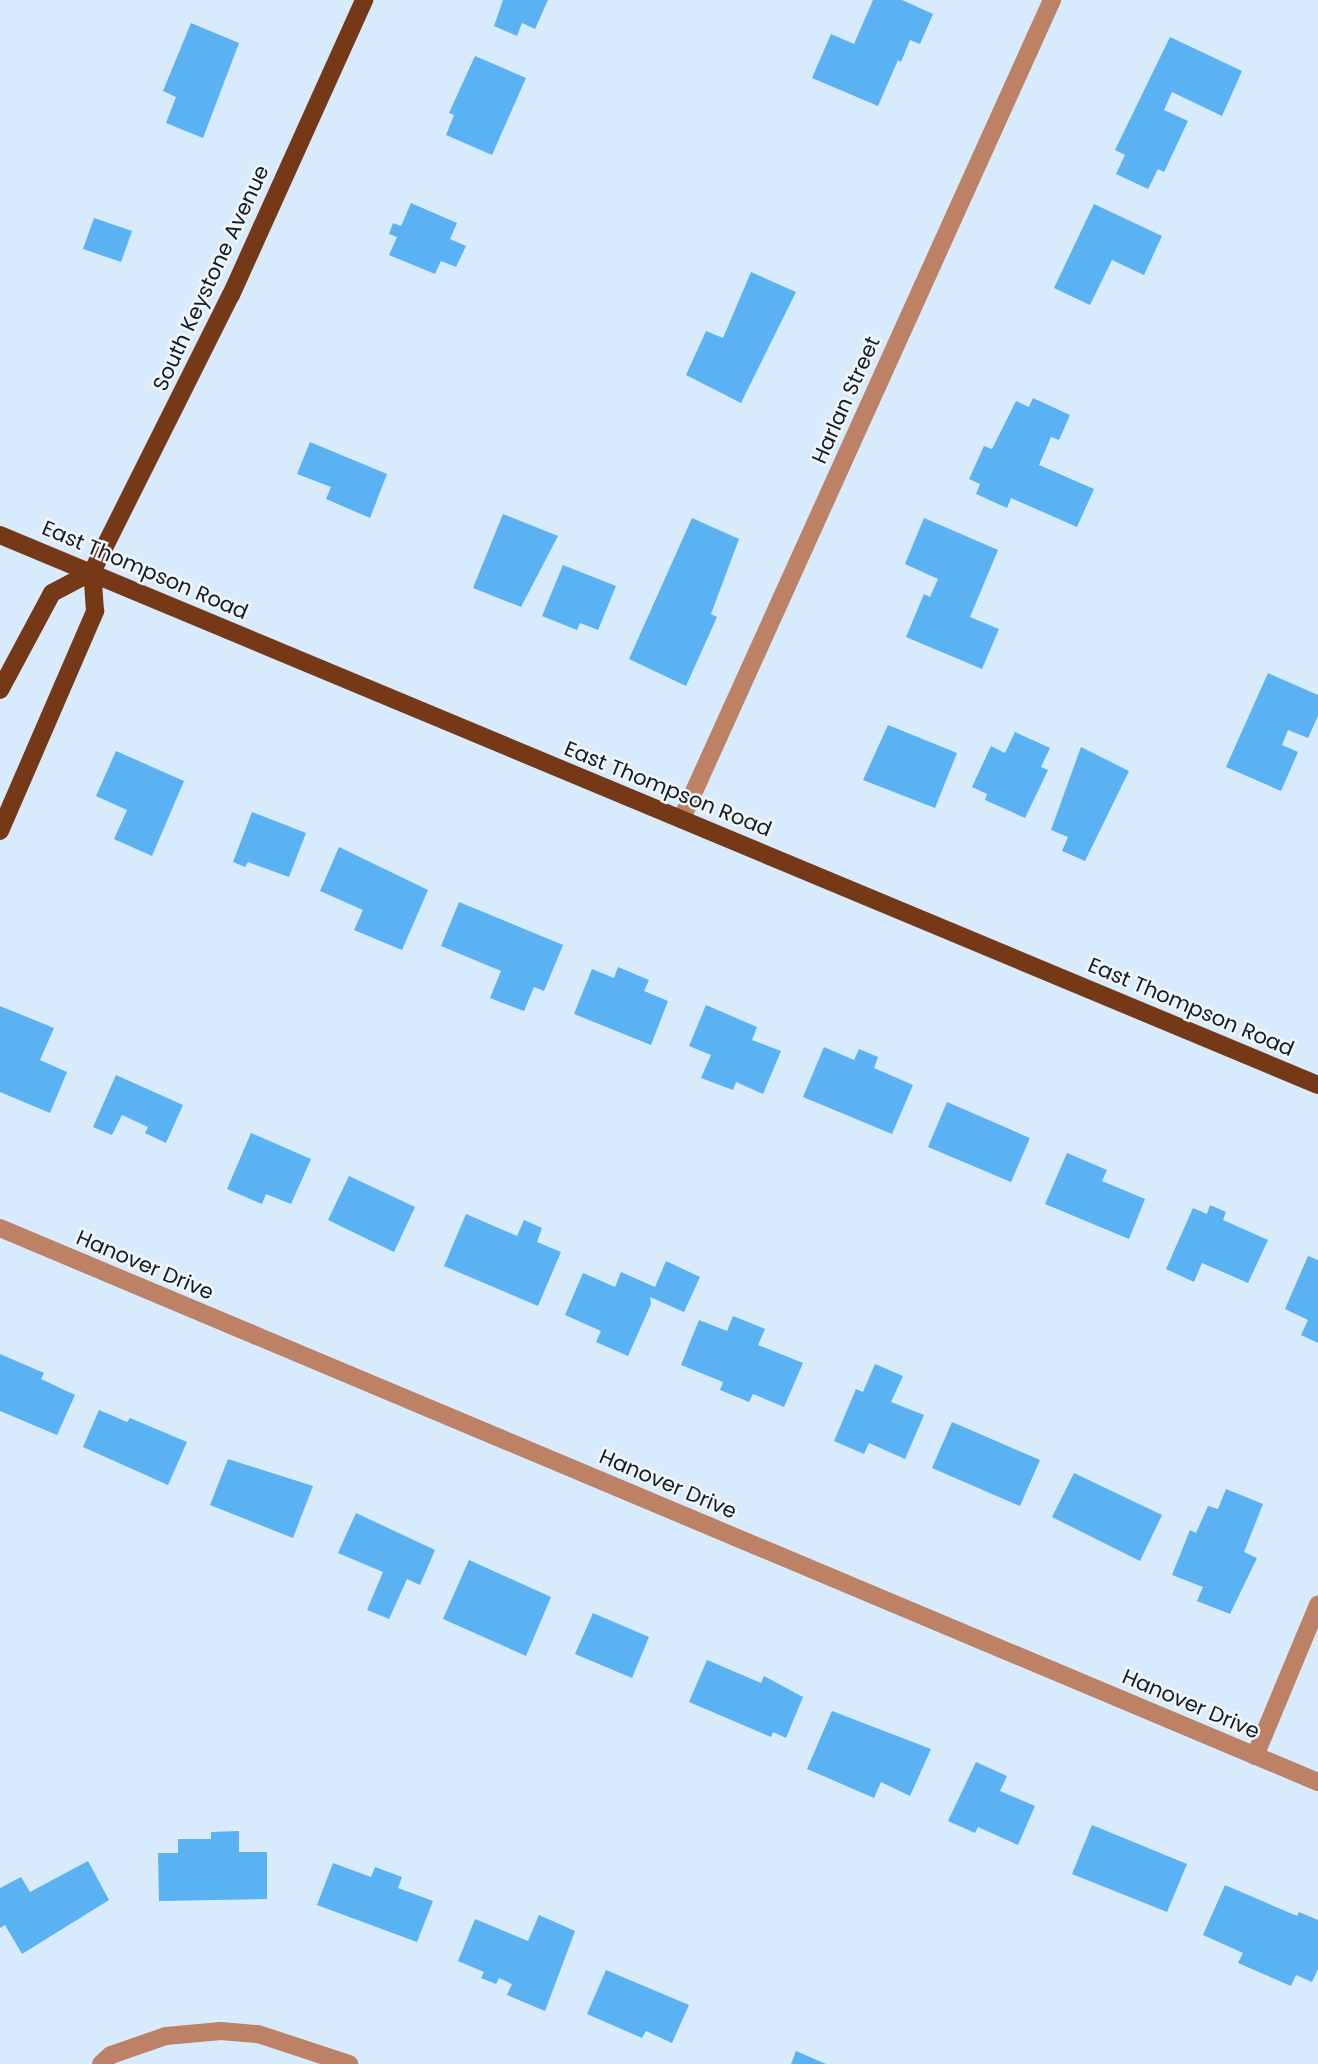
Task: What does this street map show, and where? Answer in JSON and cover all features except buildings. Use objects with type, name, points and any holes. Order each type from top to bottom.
[{"type":"main road","name":"South Keystone Avenue","points":[[0,831],[93,619],[92,572],[231,295],[364,0]]},
{"type":"main road","name":"East Thompson Road","points":[[0,535],[1318,1085]]},
{"type":"main road","points":[[0,690],[52,593],[92,572]]},
{"type":"street","name":"Harlan Street","points":[[682,818],[1052,0]]},
{"type":"street","name":"Hanover Drive","points":[[0,1228],[1318,1783]]},
{"type":"street","points":[[1255,1756],[1318,1605]]},
{"type":"street","points":[[101,2064],[111,2055],[166,2036],[221,2031],[258,2034],[349,2064]]}]
